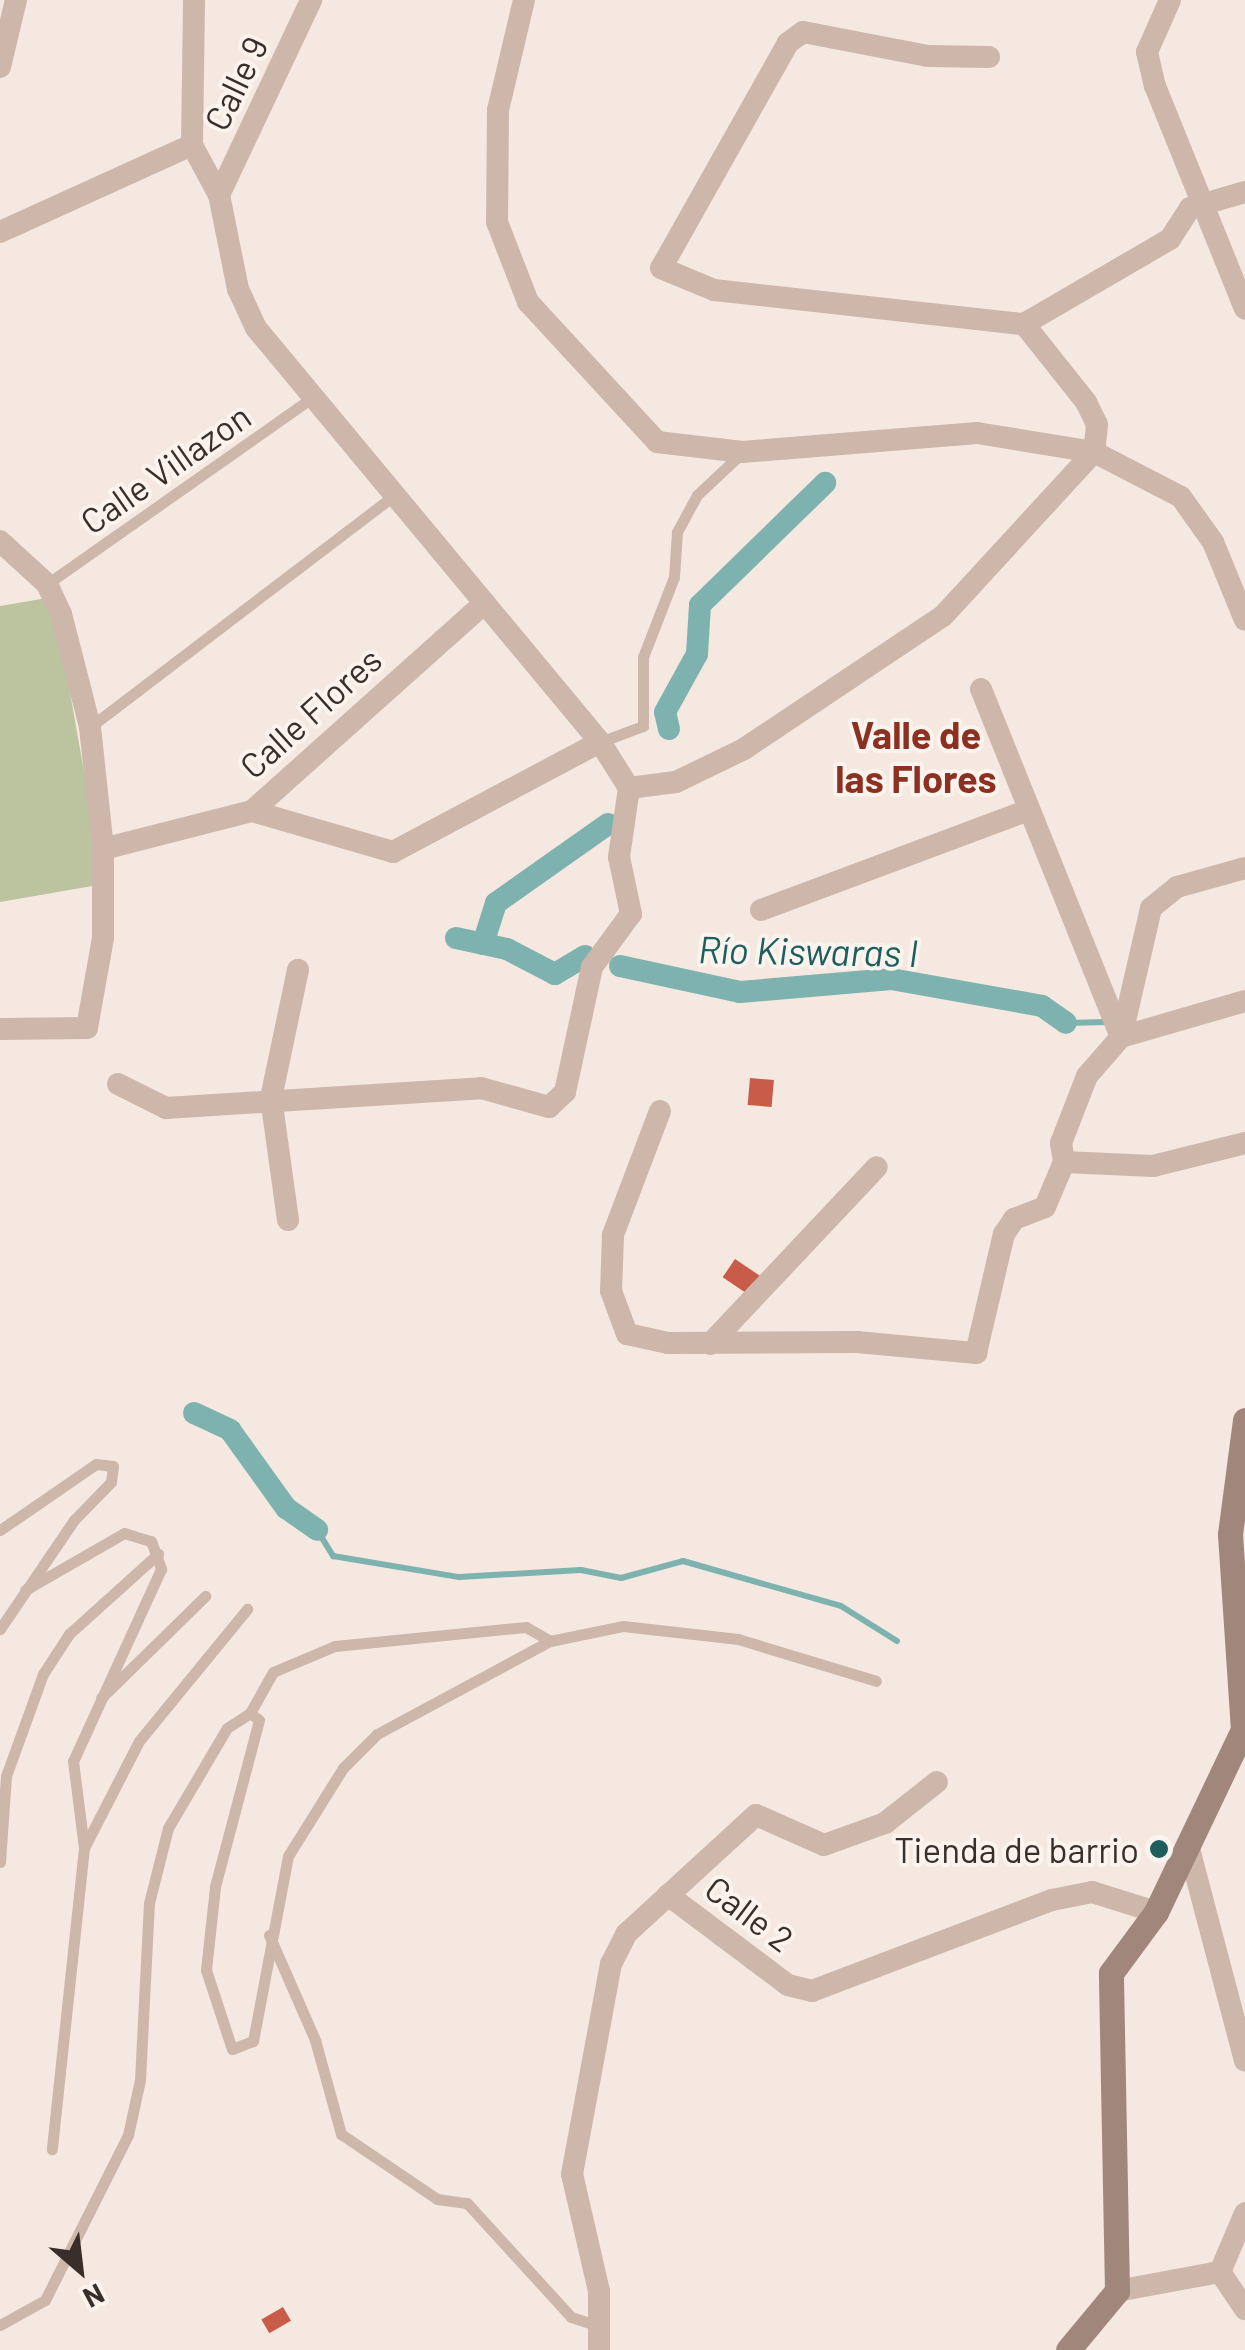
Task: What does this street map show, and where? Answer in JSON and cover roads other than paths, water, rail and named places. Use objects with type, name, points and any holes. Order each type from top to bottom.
[{"type":"street","points":[[0,66],[16,0]]},
{"type":"street","points":[[118,1084],[166,1108],[271,1098],[482,1088],[557,1102],[592,967],[631,914],[620,857],[628,788],[600,742],[256,328],[238,289],[220,195],[192,145],[194,0]]},
{"type":"street","name":"Calle 9","points":[[220,195],[311,0]]},
{"type":"street","points":[[524,0],[498,110],[498,222],[528,302],[664,448],[742,452],[977,433],[1094,452],[1181,497],[1213,542],[1245,620]]},
{"type":"street","points":[[1170,0],[1147,52],[1245,309]]},
{"type":"street","points":[[990,57],[928,56],[802,32],[788,42],[661,268],[714,290],[1024,324],[1170,240],[1205,200],[1245,192]]},
{"type":"street","points":[[0,232],[192,145]]},
{"type":"street","points":[[628,788],[676,782],[744,749],[943,616],[1094,452],[1098,425],[1086,402],[1024,324]]},
{"type":"street","points":[[0,541],[48,584],[90,727],[104,849],[102,938],[86,1028],[0,1029]]},
{"type":"street","name":"Calle Flores","points":[[104,849],[252,811],[485,603]]},
{"type":"street","points":[[981,689],[1121,1037]]},
{"type":"street","points":[[252,811],[393,852],[600,742]]},
{"type":"street","points":[[761,910],[1028,810]]},
{"type":"street","points":[[660,1110],[613,1236],[616,1322],[646,1339],[976,1353],[1004,1234],[1014,1219],[1045,1207],[1064,1162],[1061,1143],[1087,1076],[1121,1037],[1151,908],[1177,887],[1245,868]]},
{"type":"street","points":[[288,1220],[271,1098],[298,970]]},
{"type":"street","points":[[1121,1037],[1245,1001]]},
{"type":"street","points":[[1064,1162],[1153,1166],[1245,1143]]},
{"type":"street","points":[[710,1344],[877,1167]]},
{"type":"street","points":[[1117,2291],[1110,1972],[1156,1912],[1243,1730],[1230,1534],[1245,1420]]},
{"type":"street","name":"Calle 2","points":[[936,1782],[885,1823],[824,1845],[756,1814],[668,1895],[788,1985],[812,1991],[1052,1900],[1092,1892],[1156,1912]]},
{"type":"street","points":[[1188,1845],[1245,2061]]},
{"type":"street","points":[[599,2350],[596,2325],[600,2292],[578,2216],[575,2144],[611,1964],[647,1907],[668,1895]]},
{"type":"street","points":[[1220,2272],[1245,2213]]},
{"type":"street","points":[[1068,2350],[1117,2291],[1220,2272]]},
{"type":"street","points":[[1220,2272],[1245,2309]]},
{"type":"lane","name":"Calle Villazon","points":[[48,584],[313,397]]},
{"type":"lane","points":[[600,742],[643,726],[643,657],[674,577],[677,532],[697,495],[742,452]]},
{"type":"lane","points":[[90,727],[393,496]]},
{"type":"lane","points":[[0,1530],[96,1464],[112,1466],[112,1482],[25,1590],[0,1628]]},
{"type":"lane","points":[[25,1590],[124,1533],[140,1531],[158,1554],[156,1584],[92,1708],[73,1761],[84,1848],[52,2149]]},
{"type":"lane","points":[[0,1862],[6,1776],[43,1674],[70,1634],[158,1554]]},
{"type":"lane","points":[[92,1708],[205,1596]]},
{"type":"lane","points":[[84,1848],[139,1741],[247,1609]]},
{"type":"lane","points":[[250,1713],[257,1734],[216,1887],[206,1970],[232,2049],[254,2041],[269,1934],[288,1856],[344,1768],[377,1734],[550,1641],[623,1626],[738,1639],[876,1681]]},
{"type":"lane","points":[[0,2325],[45,2300],[128,2135],[140,2080],[147,1920],[168,1828],[228,1728],[250,1713],[273,1672],[336,1646],[526,1628],[550,1641]]},
{"type":"lane","points":[[269,1934],[315,2040],[341,2134],[438,2198],[467,2204],[571,2317],[596,2325]]},
{"type":"waterway","points":[[669,729],[665,712],[697,654],[700,605],[825,483]]},
{"type":"waterway","points":[[483,944],[496,903],[608,824]]},
{"type":"waterway","points":[[456,938],[507,949],[555,974],[585,956]]},
{"type":"waterway","name":"Río Kiswaras I","points":[[620,966],[740,992],[891,979],[1042,1006],[1066,1023]]},
{"type":"waterway","name":"Río Kiswaras I","points":[[1066,1023],[1106,1022]]},
{"type":"waterway","points":[[194,1413],[230,1430],[286,1508],[317,1530]]},
{"type":"waterway","points":[[317,1530],[333,1556],[459,1577],[581,1570],[621,1578],[683,1561],[841,1606],[897,1641]]},
{"type":"place","name":"Tienda de barrio","points":[[1159,1849]]},
{"type":"district","name":"Valle de las Flores","points":[[916,757]]}]
